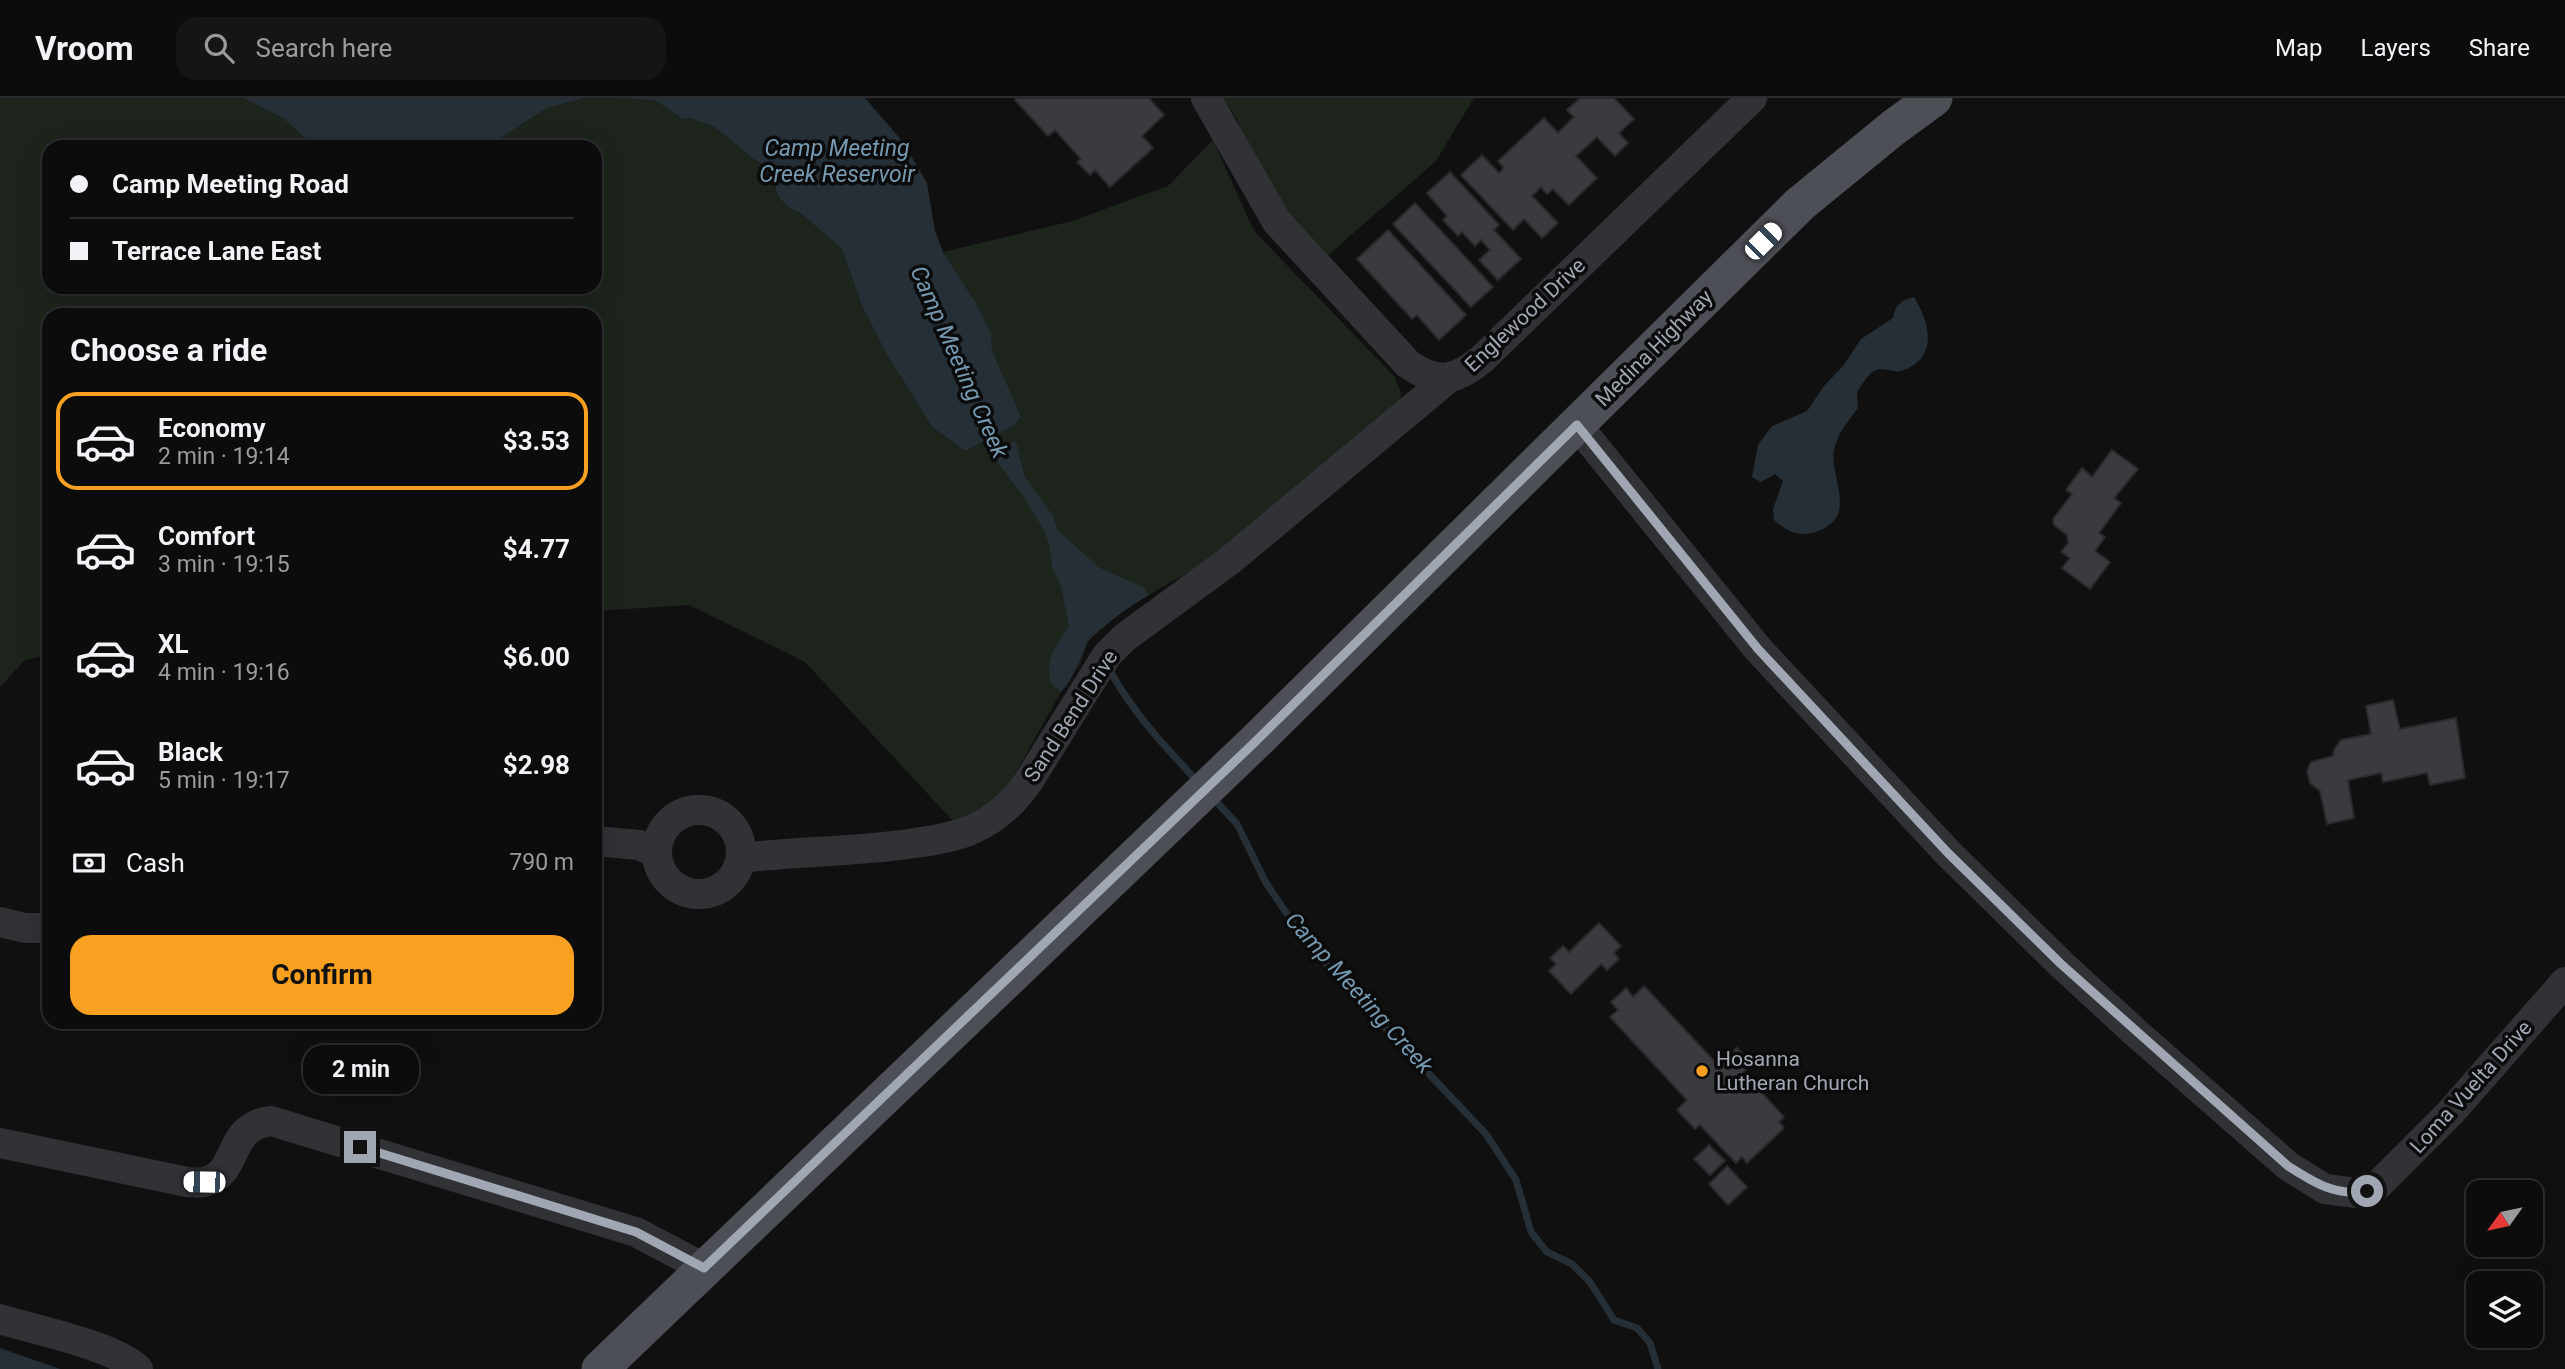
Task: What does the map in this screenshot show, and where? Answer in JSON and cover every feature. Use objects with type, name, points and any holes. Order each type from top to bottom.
[{"type":"main road","name":"Medina Highway","points":[[600,1369],[1255,742],[1800,204],[1934,98]]},
{"type":"street","name":"Englewood Drive","points":[[1206,98],[1277,222],[1408,364],[1425,376],[1450,377],[1464,373],[1482,359],[1752,98]]},
{"type":"street","name":"Sand Bend Drive","points":[[741,858],[872,849],[928,841],[973,829],[1003,810],[1017,797],[1107,655],[1124,638],[1217,570],[1450,377]]},
{"type":"street","name":"Loma Vuelta Drive","points":[[1577,425],[1758,649],[1948,853],[2061,964],[2288,1166],[2325,1189],[2356,1193],[2374,1189],[2450,1113],[2565,982]]},
{"type":"street","points":[[687,811],[715,813],[726,820],[741,844],[737,871],[729,883],[718,891],[704,895],[676,889],[659,867],[656,853],[658,839],[664,827],[674,817],[687,811]]},
{"type":"street","points":[[602,842],[639,845],[656,853]]},
{"type":"street","points":[[0,922],[25,928],[42,928]]},
{"type":"street","points":[[0,1143],[187,1182],[204,1182],[218,1176],[222,1171],[246,1129],[257,1122],[271,1121],[636,1232],[704,1268]]},
{"type":"street","points":[[0,1319],[89,1346],[129,1361],[138,1369]]},
{"type":"shaded area","points":[[0,98],[243,98],[283,118],[307,140],[42,140],[42,294],[602,294],[602,140],[498,140],[547,108],[585,98],[656,101],[683,119],[689,118],[713,126],[754,157],[775,183],[780,199],[842,249],[862,306],[886,353],[932,427],[965,451],[1014,426],[1021,417],[992,350],[991,333],[976,303],[943,252],[1072,221],[1168,186],[1213,140],[1254,231],[1394,376],[1401,393],[1400,405],[1220,554],[1126,608],[1088,641],[1080,664],[1061,692],[1002,797],[991,806],[954,822],[805,662],[689,605],[602,611],[602,308],[42,308],[42,656],[25,660],[0,687]]},
{"type":"shaded area","points":[[1223,98],[1474,98],[1436,161],[1326,257],[1264,187],[1237,119]]},
{"type":"water","points":[[243,98],[585,98],[547,108],[498,140],[307,140],[283,118]]},
{"type":"water","name":"Camp Meeting Creek Reservoir","points":[[585,98],[865,98],[903,142],[927,183],[935,231],[943,252],[976,303],[991,333],[992,350],[1021,417],[1014,426],[965,451],[932,427],[886,353],[862,306],[842,249],[780,199],[775,183],[762,165],[713,126],[689,118],[683,119],[656,101]]},
{"type":"water","points":[[1914,297],[1927,329],[1926,349],[1921,358],[1901,371],[1874,371],[1857,392],[1858,408],[1847,422],[1834,450],[1840,495],[1837,516],[1818,531],[1799,534],[1789,531],[1774,520],[1773,509],[1783,481],[1775,474],[1761,482],[1752,477],[1758,445],[1772,426],[1807,411],[1861,339],[1893,318],[1897,306],[1902,302]]},
{"type":"water","points":[[1016,441],[1024,475],[1053,516],[1057,530],[1100,568],[1143,587],[1149,595],[1091,638],[1070,681],[1061,692],[1051,684],[1049,666],[1052,653],[1069,626],[1061,586],[1052,567],[1045,532],[1026,500],[998,463],[994,451]]},
{"type":"water","points":[[0,1348],[60,1369],[0,1369]]},
{"type":"building","points":[[1149,98],[1164,115],[1142,136],[1153,148],[1110,187],[1095,170],[1090,175],[1077,162],[1081,159],[1055,130],[1048,136],[1015,100]]},
{"type":"building","points":[[1580,98],[1614,98],[1634,119],[1619,133],[1628,143],[1615,156],[1597,137],[1576,156],[1597,178],[1569,205],[1553,189],[1547,194],[1541,187],[1532,196],[1558,223],[1542,238],[1524,219],[1513,230],[1461,175],[1482,155],[1499,173],[1504,168],[1498,161],[1544,118],[1558,133],[1574,117],[1567,110]]},
{"type":"building","points":[[1450,172],[1499,225],[1494,230],[1521,259],[1498,280],[1479,260],[1490,250],[1481,240],[1475,246],[1462,232],[1458,236],[1443,220],[1447,216],[1427,193]]},
{"type":"building","points":[[1415,203],[1493,287],[1471,307],[1393,224]]},
{"type":"building","points":[[1388,230],[1466,315],[1439,340],[1417,315],[1412,319],[1357,259]]},
{"type":"building","points":[[2112,450],[2138,469],[2114,498],[2121,503],[2099,533],[2105,537],[2095,551],[2110,562],[2090,589],[2062,568],[2070,558],[2061,552],[2068,543],[2067,535],[2054,525],[2053,519],[2072,494],[2066,490],[2082,468],[2092,477]]},
{"type":"building","points":[[2393,700],[2400,729],[2456,718],[2465,778],[2430,785],[2427,773],[2383,782],[2381,773],[2348,780],[2354,818],[2327,824],[2320,791],[2310,783],[2307,771],[2311,762],[2333,756],[2341,740],[2371,734],[2366,706]]},
{"type":"building","points":[[1599,923],[1621,946],[1614,953],[1619,959],[1607,970],[1601,964],[1571,994],[1549,971],[1556,964],[1550,958],[1563,946],[1569,952]]},
{"type":"building","name":"Hosanna Lutheran Church","points":[[1644,986],[1718,1065],[1737,1048],[1752,1064],[1738,1078],[1745,1086],[1751,1081],[1784,1117],[1779,1122],[1784,1128],[1747,1163],[1742,1157],[1736,1163],[1700,1125],[1695,1129],[1677,1110],[1687,1100],[1610,1017],[1618,1010],[1611,1002],[1626,988],[1633,997]]},
{"type":"building","points":[[1709,1145],[1725,1161],[1710,1175],[1694,1159]]},
{"type":"building","points":[[1727,1166],[1747,1187],[1728,1205],[1709,1184]]},
{"type":"waterway","name":"Camp Meeting Creek","points":[[988,431],[1001,459]]},
{"type":"waterway","name":"Camp Meeting Creek","points":[[1109,669],[1139,715],[1199,783]]},
{"type":"waterway","name":"Camp Meeting Creek","points":[[1212,797],[1237,824],[1266,883],[1300,933],[1340,980],[1486,1134],[1516,1180],[1531,1232],[1547,1252],[1572,1264],[1590,1282],[1614,1320],[1637,1328],[1650,1343],[1658,1369]]},
{"type":"place","name":"Hosanna Lutheran Church","points":[[1702,1071]]},
{"type":"route","points":[[360,1147],[636,1232],[704,1268],[1255,742],[1577,425],[1758,649],[1948,853],[2061,964],[2288,1166],[2325,1189],[2356,1193],[2367,1191]]}]
